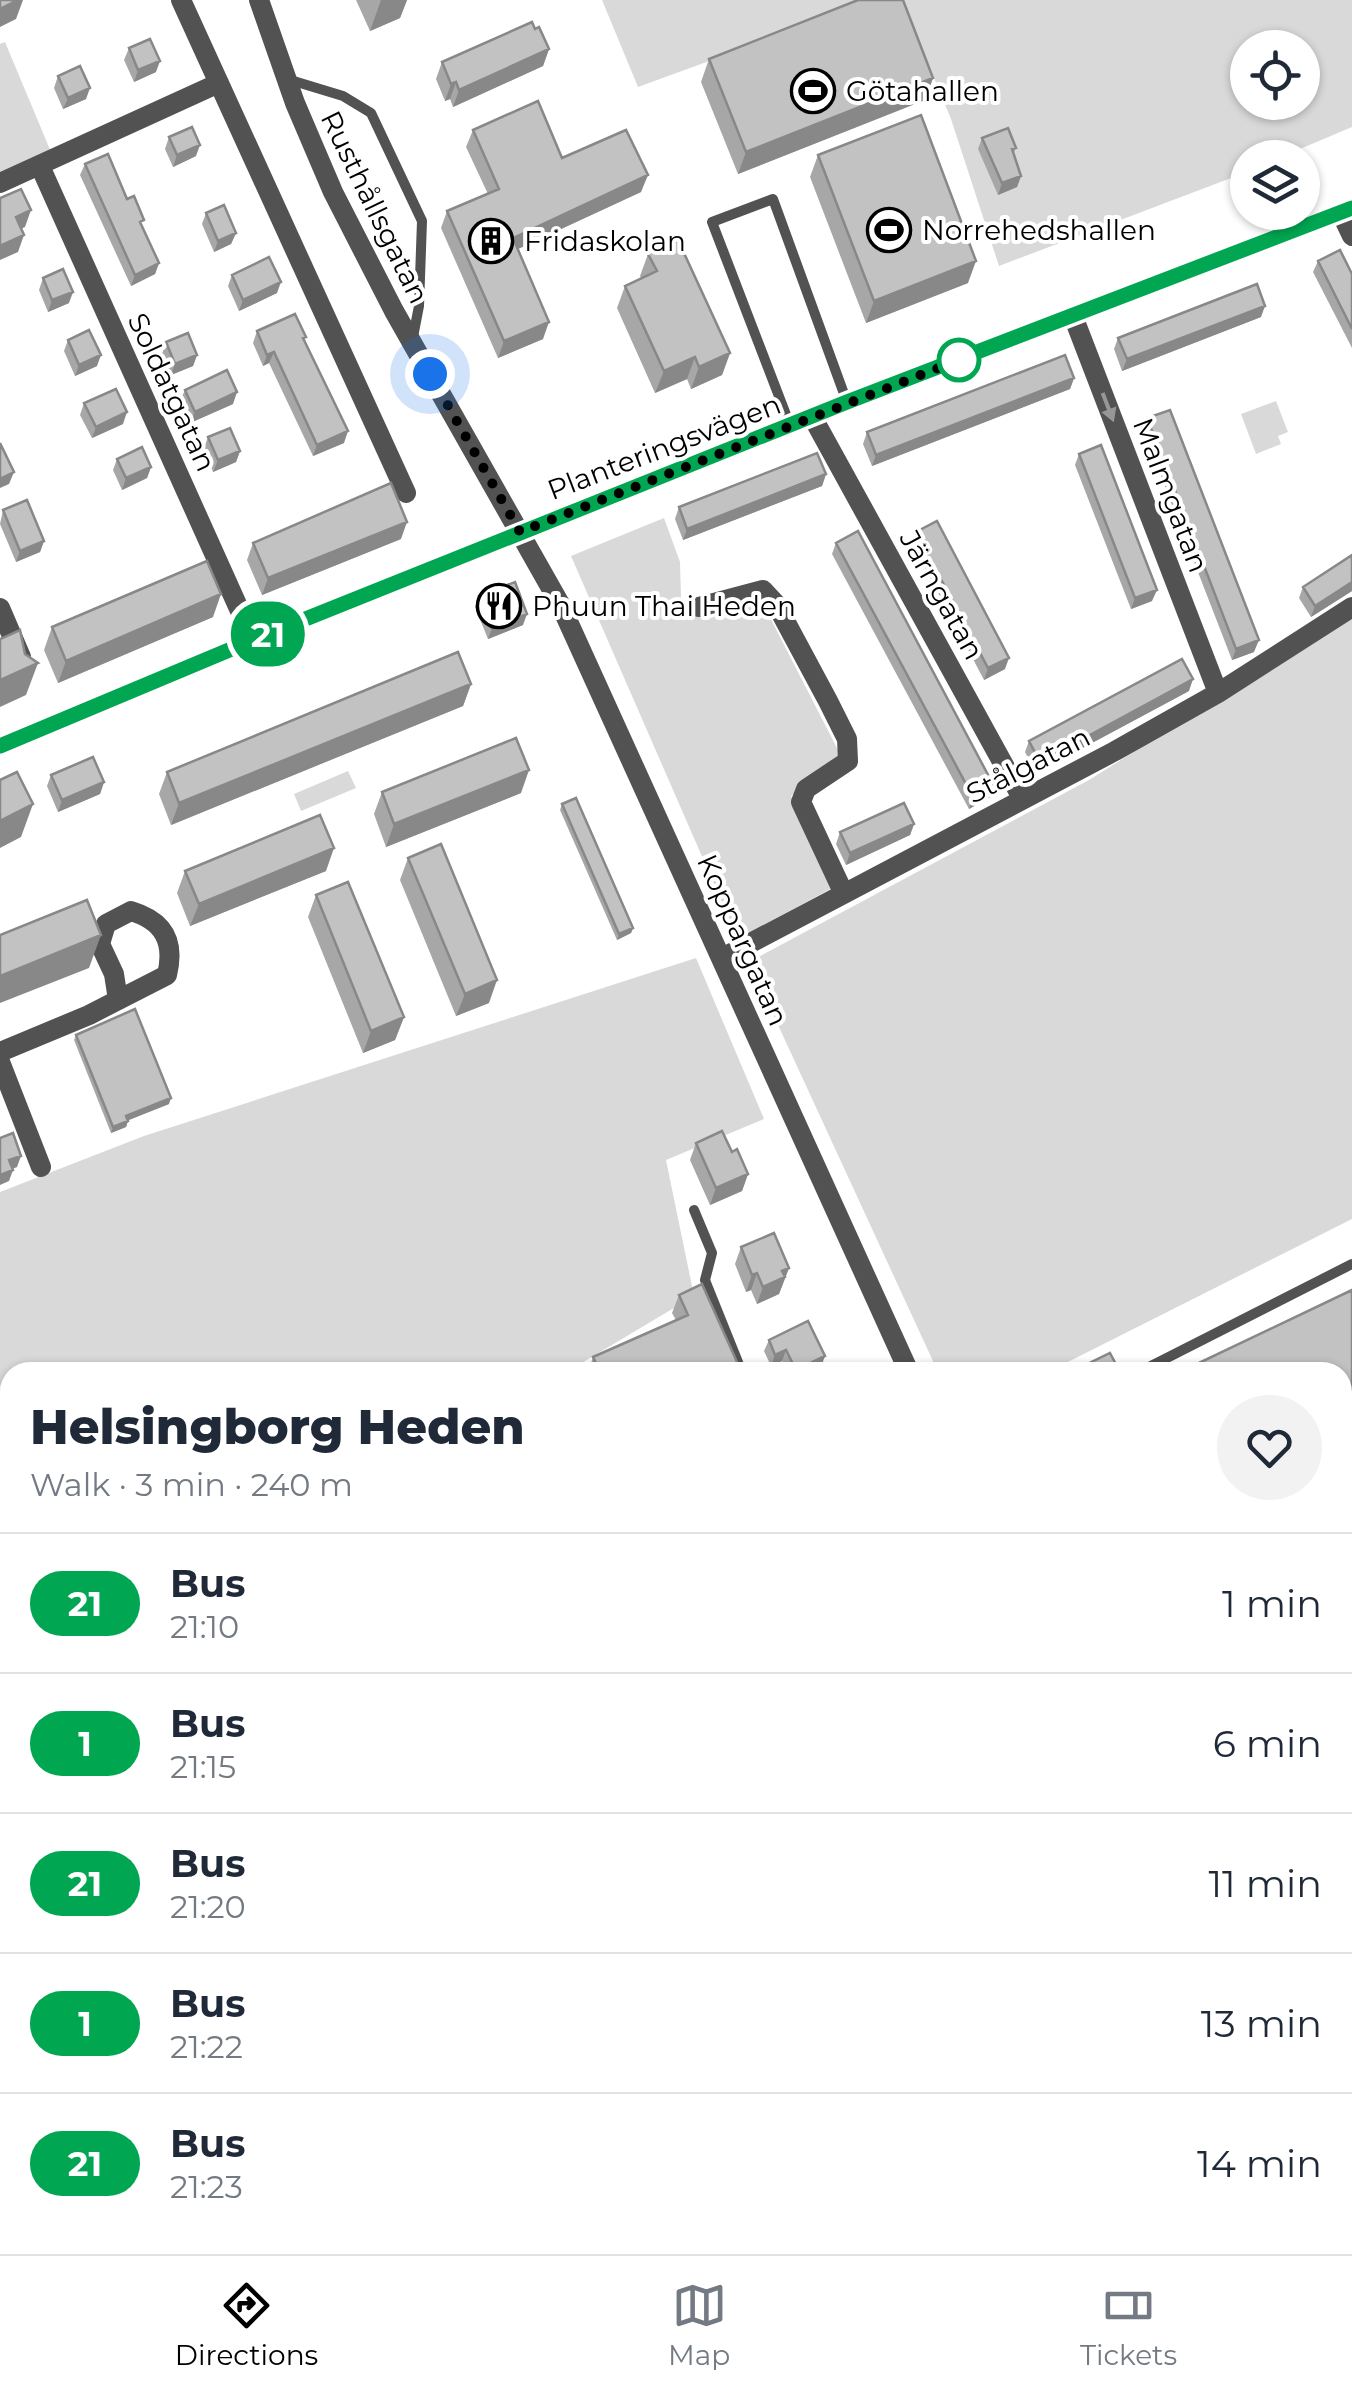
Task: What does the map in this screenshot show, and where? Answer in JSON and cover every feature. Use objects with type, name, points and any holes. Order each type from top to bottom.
[{"type":"street","points":[[182,0],[406,493]]},
{"type":"street","name":"Rusthållsgatan","points":[[259,0],[286,79],[333,192],[412,343],[520,532]]},
{"type":"street","points":[[0,183],[218,83]]},
{"type":"street","name":"Soldatgatan","points":[[40,166],[253,640]]},
{"type":"street","points":[[1346,210],[1352,236]]},
{"type":"street","name":"Planteringsvägen","points":[[0,746],[520,532],[1346,210]]},
{"type":"street","name":"Malmgatan","points":[[1073,316],[1218,693]]},
{"type":"street","name":"Järngatan","points":[[813,418],[1022,798]]},
{"type":"street","name":"Koppargatan","points":[[520,532],[601,691],[905,1362]]},
{"type":"street","points":[[699,607],[763,590],[776,604],[828,701],[847,739],[848,761],[806,789],[801,802],[844,894]]},
{"type":"street","points":[[0,608],[27,671],[24,679]]},
{"type":"street","name":"Stålgatan","points":[[722,958],[1218,693],[1352,608]]},
{"type":"street","points":[[0,1052],[118,1000]]},
{"type":"street","points":[[0,1062],[41,1168]]},
{"type":"lane","points":[[286,79],[343,96],[371,113],[422,222],[419,306],[412,343]]},
{"type":"lane","points":[[791,427],[712,222],[773,199],[847,402]]},
{"type":"lane","points":[[694,1210],[712,1253],[705,1280],[738,1362]]},
{"type":"lane","points":[[1159,1362],[1352,1264]]},
{"type":"shaded area","points":[[602,0],[876,0],[638,87]]},
{"type":"shaded area","points":[[902,0],[1352,0],[1352,127],[1320,141],[1230,140],[1230,178],[999,266],[951,119]]},
{"type":"shaded area","points":[[5,42],[51,152],[0,174],[0,44]]},
{"type":"shaded area","points":[[1276,401],[1288,432],[1278,436],[1281,444],[1256,454],[1241,414]]},
{"type":"shaded area","points":[[664,518],[680,562],[681,598],[711,618],[759,596],[840,754],[791,796],[834,887],[738,939],[571,556]]},
{"type":"shaded area","points":[[1352,615],[1352,1219],[1068,1362],[933,1362],[749,962],[1089,780]]},
{"type":"shaded area","points":[[348,771],[356,788],[301,811],[294,794]]},
{"type":"shaded area","points":[[696,958],[764,1119],[666,1160],[694,1296],[583,1362],[0,1362],[0,1192],[144,1136]]},
{"type":"building","points":[[0,0],[18,0],[0,9]]},
{"type":"building","name":"Götahallen","points":[[858,0],[903,0],[933,78],[746,152],[709,59]]},
{"type":"building","points":[[532,22],[535,29],[539,27],[549,49],[459,90],[456,82],[451,84],[442,62]]},
{"type":"building","points":[[150,39],[160,61],[138,70],[129,48]]},
{"type":"building","points":[[80,66],[90,88],[68,98],[58,76]]},
{"type":"building","name":"Fridaskolan","points":[[538,101],[562,158],[626,130],[648,175],[513,238],[549,322],[504,341],[447,211],[499,189],[473,130]]},
{"type":"building","name":"Norrehedshallen","points":[[921,115],[976,261],[874,301],[818,155]]},
{"type":"building","points":[[192,127],[200,145],[177,155],[169,137]]},
{"type":"building","points":[[1008,128],[1021,176],[1002,183],[982,138]]},
{"type":"building","points":[[108,154],[127,199],[134,196],[144,220],[140,222],[159,263],[135,275],[85,164]]},
{"type":"building","points":[[21,189],[31,210],[16,217],[24,235],[0,246],[0,198]]},
{"type":"building","points":[[224,205],[236,233],[218,241],[206,213]]},
{"type":"building","points":[[678,240],[730,353],[699,367],[695,357],[664,371],[625,286],[657,271],[648,254]]},
{"type":"building","points":[[1340,250],[1352,274],[1352,329],[1318,261]]},
{"type":"building","points":[[269,257],[281,282],[243,300],[232,275]]},
{"type":"building","points":[[63,269],[73,292],[52,300],[43,278]]},
{"type":"building","points":[[1257,284],[1265,306],[1127,359],[1118,338]]},
{"type":"building","points":[[295,314],[348,431],[317,445],[274,352],[267,355],[257,331]]},
{"type":"building","points":[[89,330],[101,355],[79,365],[68,340]]},
{"type":"building","points":[[188,333],[197,355],[175,364],[166,342]]},
{"type":"building","points":[[1065,355],[1074,378],[876,455],[867,432]]},
{"type":"building","points":[[227,370],[237,392],[195,412],[185,390]]},
{"type":"building","points":[[116,389],[127,412],[96,427],[84,403]]},
{"type":"building","points":[[1170,410],[1259,640],[1236,649],[1147,418]]},
{"type":"building","points":[[230,428],[240,451],[218,460],[208,437]]},
{"type":"building","points":[[0,443],[14,472],[0,479]]},
{"type":"building","points":[[1101,445],[1157,590],[1135,598],[1079,454]]},
{"type":"building","points":[[142,447],[151,467],[126,478],[117,459]]},
{"type":"building","points":[[817,453],[826,474],[687,529],[679,507]]},
{"type":"building","points":[[391,483],[407,522],[268,578],[253,543]]},
{"type":"building","points":[[27,500],[44,541],[20,551],[3,510]]},
{"type":"building","points":[[937,521],[1009,658],[988,668],[916,532]]},
{"type":"building","points":[[858,531],[994,786],[973,797],[836,543]]},
{"type":"building","points":[[1352,555],[1352,582],[1315,606],[1303,587]]},
{"type":"building","points":[[207,561],[221,594],[66,661],[52,627]]},
{"type":"building","points":[[515,582],[527,614],[492,628],[479,596]]},
{"type":"building","points":[[20,630],[25,654],[38,663],[0,680],[0,639]]},
{"type":"building","points":[[458,652],[471,684],[179,803],[167,772]]},
{"type":"building","points":[[1182,659],[1193,679],[1040,762],[1029,741]]},
{"type":"building","points":[[516,738],[529,770],[394,824],[382,792]]},
{"type":"building","points":[[93,757],[104,782],[62,800],[51,775]]},
{"type":"building","points":[[17,772],[33,804],[0,821],[0,780]]},
{"type":"building","points":[[576,798],[633,928],[619,934],[562,804]]},
{"type":"building","points":[[904,803],[914,824],[850,853],[840,832]]},
{"type":"building","points":[[320,815],[334,848],[199,904],[185,871]]},
{"type":"building","points":[[441,844],[497,980],[465,994],[408,858]]},
{"type":"building","points":[[348,882],[404,1017],[371,1031],[316,895]]},
{"type":"building","points":[[87,900],[101,935],[0,976],[0,935]]},
{"type":"building","points":[[135,1009],[171,1098],[126,1116],[128,1121],[113,1127],[76,1035]]},
{"type":"building","points":[[722,1131],[732,1152],[737,1149],[748,1174],[716,1188],[696,1143]]},
{"type":"building","points":[[13,1133],[21,1156],[9,1160],[13,1170],[0,1175],[0,1138]]},
{"type":"building","points":[[774,1233],[789,1268],[782,1271],[785,1277],[763,1287],[757,1273],[752,1275],[741,1247]]},
{"type":"building","points":[[702,1284],[737,1362],[595,1362],[593,1357],[688,1315],[679,1295]]},
{"type":"building","points":[[1352,1290],[1352,1362],[1201,1362]]},
{"type":"building","points":[[808,1321],[825,1356],[813,1362],[792,1362],[786,1350],[775,1355],[769,1340]]},
{"type":"building","points":[[1110,1353],[1115,1362],[1092,1362]]},
{"type":"bus line","name":"21","points":[[0,746],[520,532],[1352,208]]},
{"type":"place","name":"Götahallen","points":[[813,91]]},
{"type":"place","name":"Norrehedshallen","points":[[889,230]]},
{"type":"place","name":"Fridaskolan","points":[[491,241]]},
{"type":"place","name":"Phuun Thai Heden","points":[[499,606]]},
{"type":"route","points":[[430,374],[520,532],[959,360]]}]
